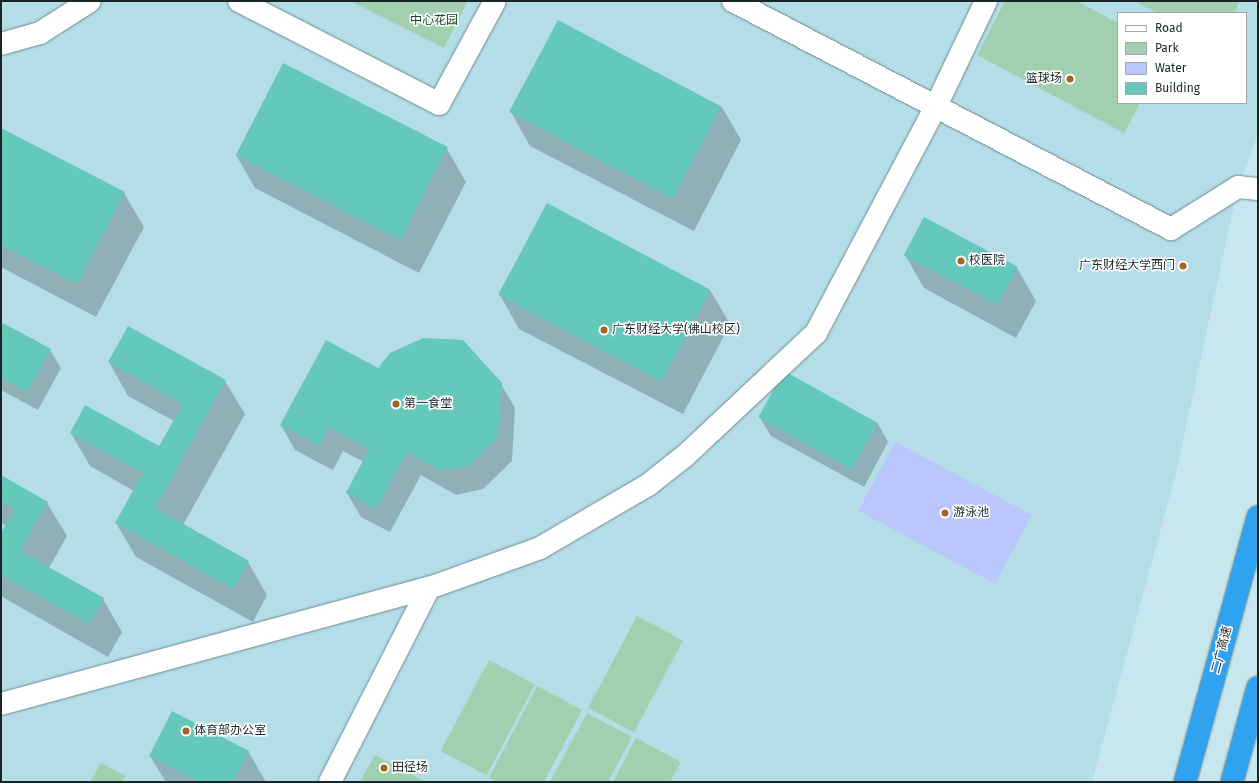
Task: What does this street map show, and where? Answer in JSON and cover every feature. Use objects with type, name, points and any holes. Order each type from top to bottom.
[{"type":"highway","name":"二广高速","points":[[1186,782],[1258,517]]},
{"type":"highway","points":[[1232,782],[1258,687]]},
{"type":"street","points":[[1,44],[40,33],[90,1]]},
{"type":"street","points":[[239,1],[439,104],[495,1]]},
{"type":"street","points":[[733,1],[935,108],[1171,229],[1248,188]]},
{"type":"street","points":[[1,704],[429,588],[540,548],[648,485],[686,455],[816,333],[935,108],[986,1]]},
{"type":"street","points":[[330,782],[429,588]]},
{"type":"shaded area","name":"广东财经大学(佛山校区)","points":[[1,1],[1258,1],[1258,134],[1238,187],[1176,473],[1092,782],[1,782]]},
{"type":"green space","name":"中心花园","points":[[350,1],[468,1],[444,48]]},
{"type":"green space","name":"篮球场","points":[[1005,1],[1076,1],[1117,22],[1117,104],[1139,104],[1124,133],[977,55]]},
{"type":"green space","points":[[1134,1],[1240,1],[1234,12],[1155,12]]},
{"type":"green space","points":[[637,616],[683,640],[634,732],[588,708]]},
{"type":"green space","points":[[489,660],[535,684],[487,775],[441,751]]},
{"type":"green space","points":[[537,686],[582,710],[544,782],[498,782],[489,778]]},
{"type":"green space","points":[[587,713],[632,737],[608,782],[550,782]]},
{"type":"green space","points":[[636,738],[681,762],[670,782],[613,782]]},
{"type":"green space","name":"田径场","points":[[375,755],[426,782],[360,782]]},
{"type":"green space","points":[[101,763],[126,776],[122,782],[90,782]]},
{"type":"water","name":"游泳池","points":[[895,442],[1032,515],[995,584],[858,511]]},
{"type":"building","points":[[558,20],[721,107],[673,199],[509,112]]},
{"type":"building","points":[[283,63],[448,147],[401,240],[236,156]]},
{"type":"building","points":[[1,128],[125,192],[77,284],[1,245]]},
{"type":"building","points":[[547,203],[710,290],[662,382],[498,295]]},
{"type":"building","name":"校医院","points":[[924,217],[1018,267],[997,305],[904,255]]},
{"type":"building","points":[[3,323],[51,349],[27,392],[1,378],[1,328]]},
{"type":"building","points":[[128,326],[226,380],[155,508],[249,561],[233,589],[115,523],[143,473],[70,433],[85,405],[159,446],[183,404],[108,362]]},
{"type":"building","name":"第一食堂","points":[[423,338],[463,340],[502,383],[498,436],[470,465],[442,471],[407,452],[376,509],[346,493],[369,449],[329,427],[319,446],[280,425],[326,340],[378,368],[390,353]]},
{"type":"building","points":[[784,371],[878,423],[852,469],[758,417]]},
{"type":"building","points":[[1,475],[48,502],[20,551],[104,598],[89,624],[1,575],[1,533],[15,509],[1,501]]},
{"type":"building","name":"体育部办公室","points":[[172,711],[249,751],[233,782],[200,782],[149,756]]},
{"type":"place","name":"篮球场","points":[[1070,79]]},
{"type":"place","name":"校医院","points":[[961,261]]},
{"type":"place","name":"广东财经大学西门","points":[[1183,266]]},
{"type":"place","name":"广东财经大学(佛山校区)","points":[[604,330]]},
{"type":"place","name":"第一食堂","points":[[396,404]]},
{"type":"place","name":"游泳池","points":[[945,513]]},
{"type":"place","name":"体育部办公室","points":[[186,731]]},
{"type":"place","name":"田径场","points":[[384,768]]}]
